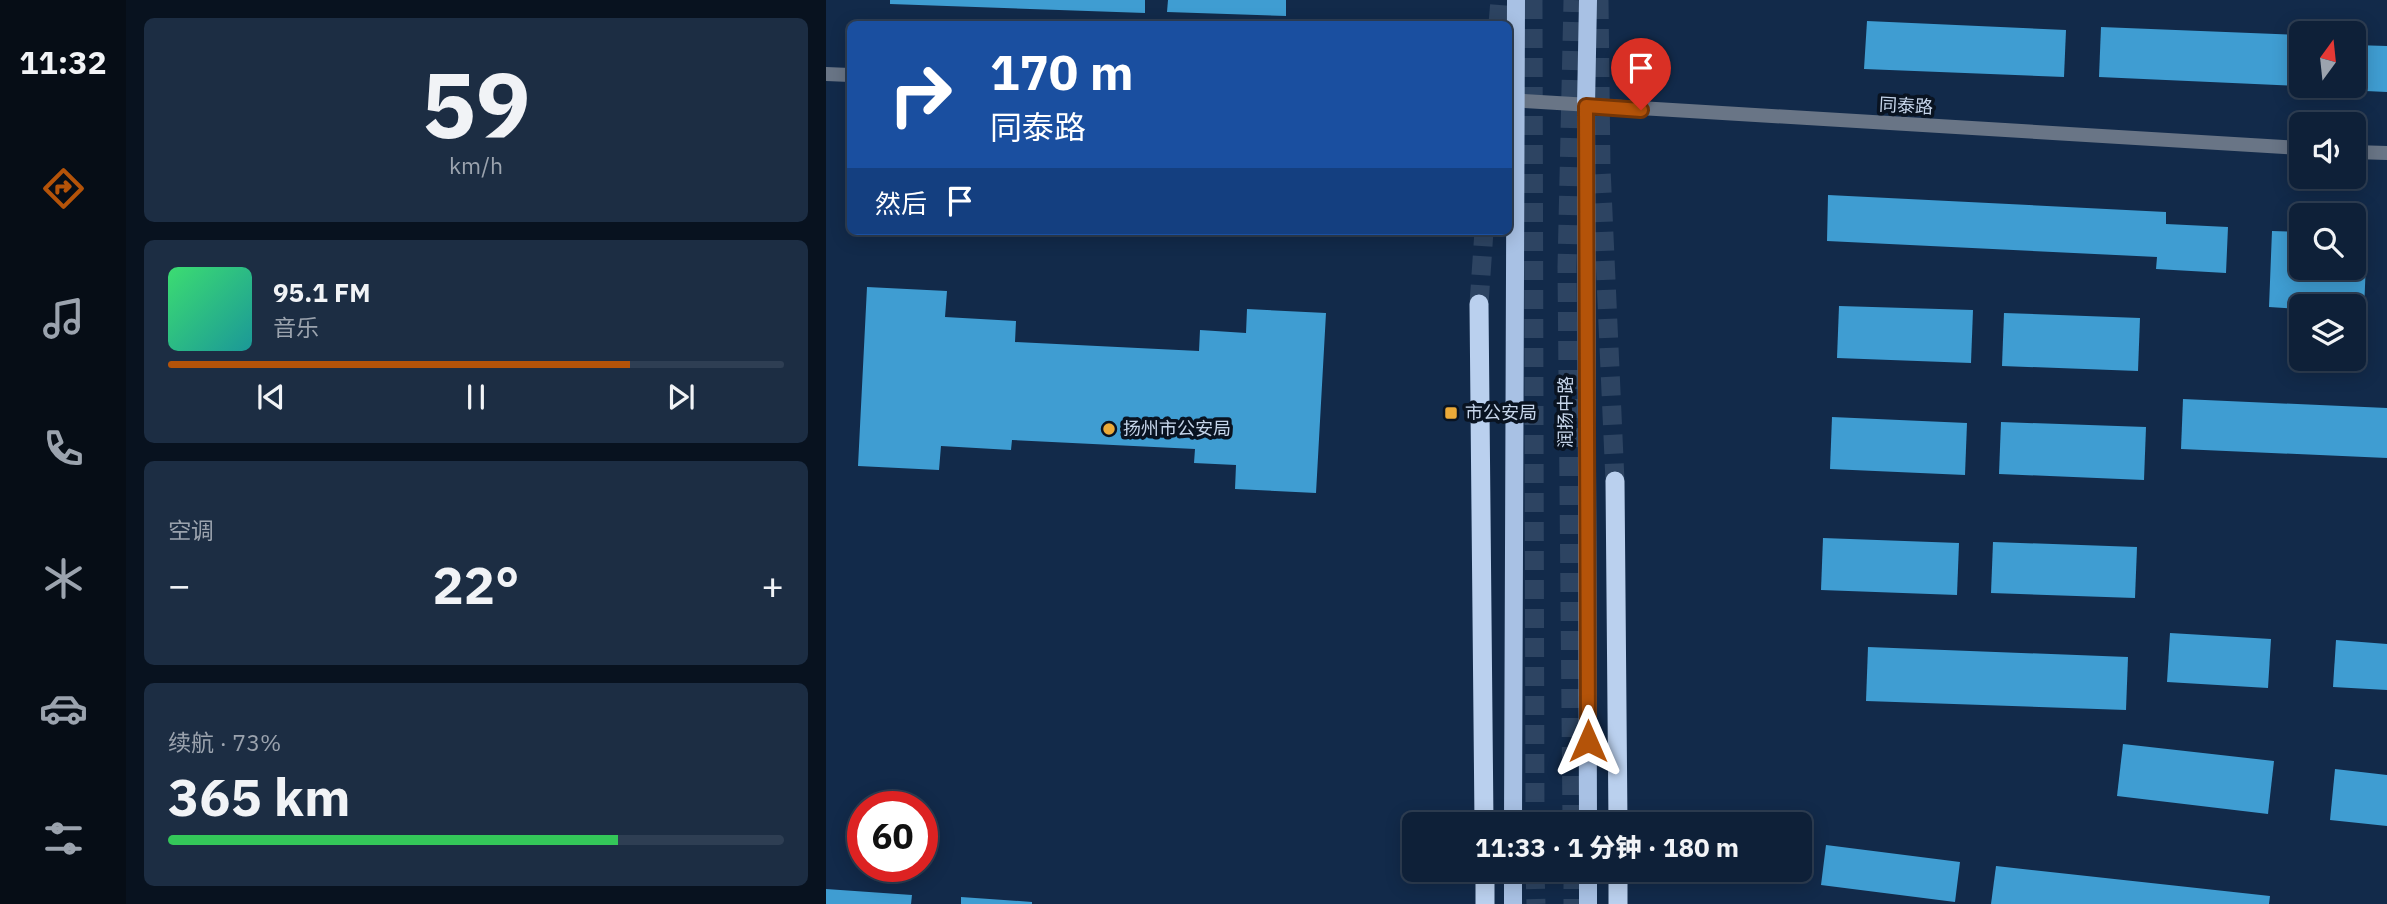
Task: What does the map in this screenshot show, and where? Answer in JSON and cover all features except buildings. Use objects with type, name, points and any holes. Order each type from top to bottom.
[{"type":"highway","points":[[1479,304],[1485,812]]},
{"type":"highway","points":[[1615,481],[1618,812]]},
{"type":"highway","points":[[1485,882],[1485,904]]},
{"type":"highway","points":[[1618,882],[1618,904]]},
{"type":"main road","points":[[1513,812],[1512,100],[1516,0]]},
{"type":"main road","name":"润扬中路","points":[[1588,0],[1588,812]]},
{"type":"main road","points":[[1513,882],[1513,904]]},
{"type":"main road","points":[[1588,882],[1588,904]]},
{"type":"street","points":[[826,74],[847,75]]},
{"type":"street","name":"同泰路","points":[[1512,100],[2289,147]]},
{"type":"street","points":[[2366,152],[2387,153]]},
{"type":"tunnel","points":[[1498,21],[1500,0]]},
{"type":"tunnel","points":[[1533,0],[1535,812]]},
{"type":"tunnel","points":[[1572,812],[1567,267],[1573,0]]},
{"type":"tunnel","points":[[1599,0],[1601,168],[1615,481]]},
{"type":"tunnel","points":[[1479,304],[1484,235]]},
{"type":"tunnel","points":[[1535,882],[1536,904]]},
{"type":"tunnel","points":[[1573,882],[1573,904]]},
{"type":"place","name":"市公安局","points":[[1451,413]]},
{"type":"place","name":"扬州市公安局","points":[[1109,429]]},
{"type":"route","points":[[1588,741],[1586,106],[1641,110]]}]
